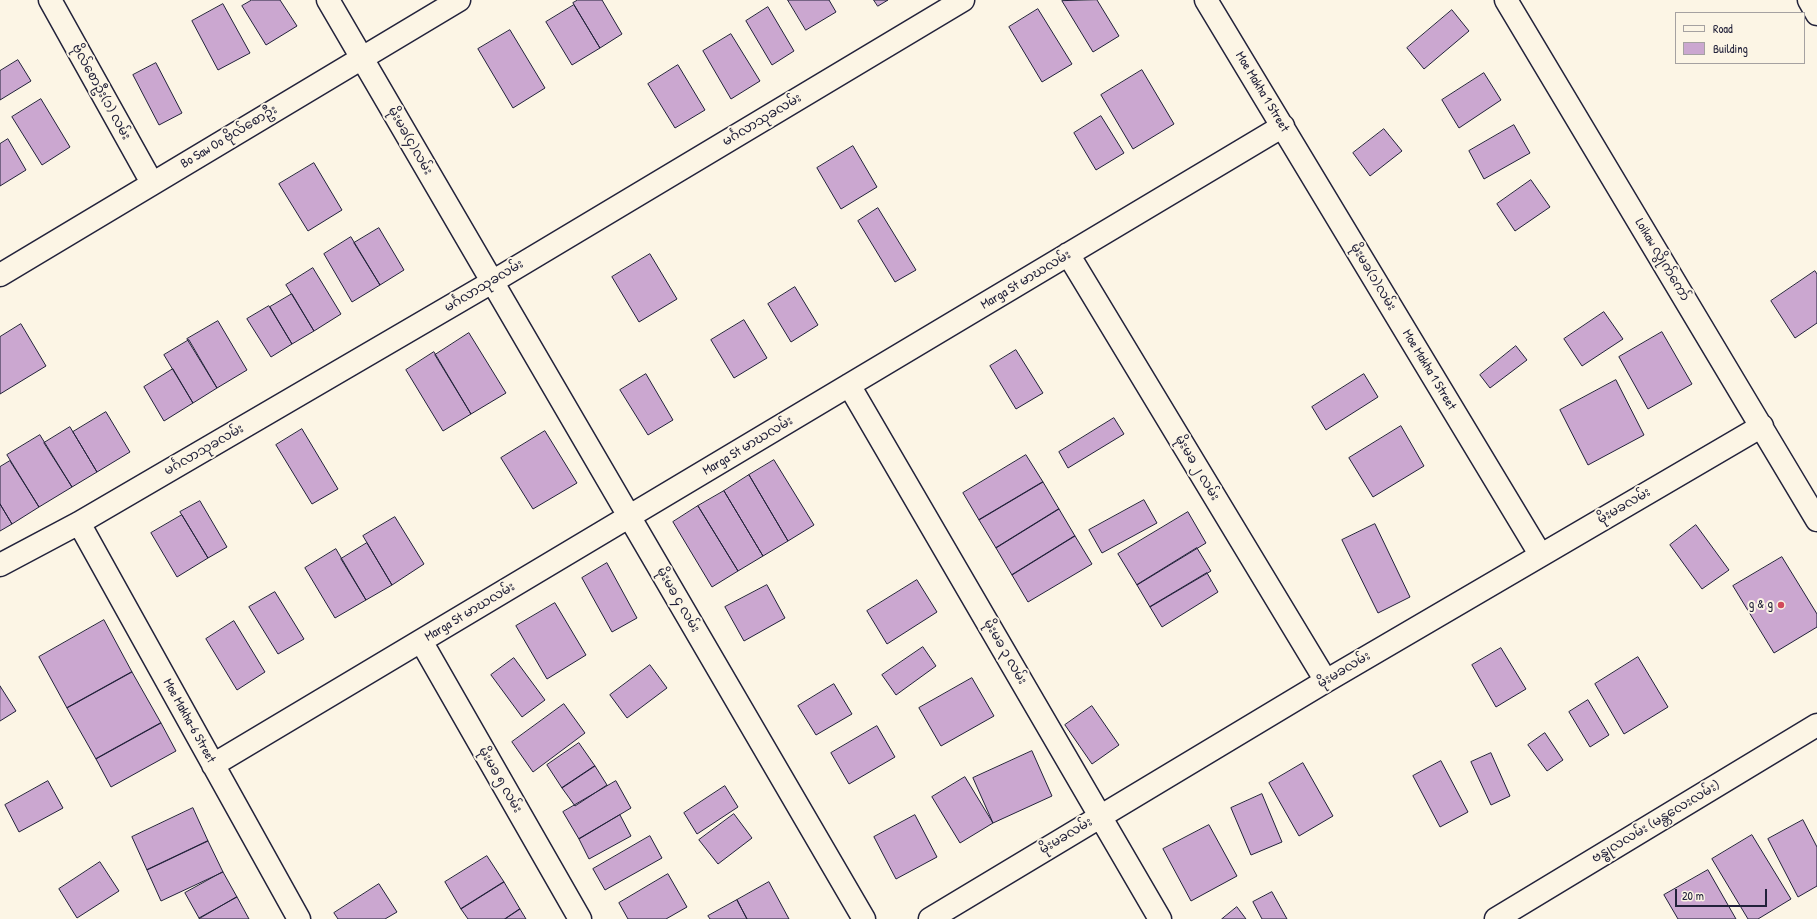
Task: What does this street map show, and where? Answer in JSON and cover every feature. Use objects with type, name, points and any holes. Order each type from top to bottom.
[{"type":"street","name":"ဗိုလ်စောဦး(၁) လမ်း","points":[[50,0],[152,184]]},
{"type":"street","name":"မိုးမခ(၄)လမ်း","points":[[328,0],[492,282]]},
{"type":"street","name":"Bo Saw Oo ဗိုလ်စောဦး","points":[[0,275],[459,0]]},
{"type":"street","name":"မင်္ဂလာသုခလမ်း","points":[[0,565],[79,523],[492,282],[963,0]]},
{"type":"street","name":"Moe Makha 1 Street","points":[[1206,0],[1540,554]]},
{"type":"street","name":"မိုးမခ(၁)လမ်း","points":[[1206,0],[1540,554]]},
{"type":"street","name":"Loikaw လွိုက်ကော်","points":[[1506,0],[1817,520]]},
{"type":"street","points":[[1809,0],[1817,14]]},
{"type":"street","name":"Marga St မာဃလမ်း","points":[[213,765],[1283,126]]},
{"type":"street","name":"မိုးမခ ၂ လမ်း","points":[[1068,254],[1326,681]]},
{"type":"street","name":"မိုးမခ ၄ လမ်း","points":[[492,282],[864,919]]},
{"type":"street","name":"မိုးမခ ၃ လမ်း","points":[[849,385],[1160,919]]},
{"type":"street","name":"မိုးမခလမ်း","points":[[930,919],[1540,554],[1762,426]]},
{"type":"street","name":"Moe Makha-6 Street","points":[[79,523],[299,919]]},
{"type":"street","name":"မိုးမခ ၅ လမ်း","points":[[421,640],[580,919]]},
{"type":"street","name":"ဗန္ဓုလလမ်း (မန္တလေးလမ်း)","points":[[1496,919],[1817,725]]},
{"type":"building","points":[[252,0],[280,0],[297,26],[266,45],[242,6]]},
{"type":"building","points":[[578,0],[602,0],[622,34],[600,48],[573,3]]},
{"type":"building","points":[[788,0],[829,0],[836,12],[806,30]]},
{"type":"building","points":[[874,0],[888,0],[878,6]]},
{"type":"building","points":[[1097,0],[1119,36],[1093,52],[1062,1]]},
{"type":"building","points":[[223,4],[250,53],[218,70],[192,21]]},
{"type":"building","points":[[574,5],[600,48],[572,65],[546,22]]},
{"type":"building","points":[[768,7],[794,51],[772,65],[746,21]]},
{"type":"building","points":[[1038,9],[1072,64],[1042,82],[1009,27]]},
{"type":"building","points":[[1452,10],[1469,31],[1424,69],[1407,48]]},
{"type":"building","points":[[510,30],[545,88],[513,108],[478,49]]},
{"type":"building","points":[[731,34],[760,81],[731,99],[703,51]]},
{"type":"building","points":[[18,60],[31,81],[0,100],[0,71]]},
{"type":"building","points":[[156,63],[182,113],[159,125],[133,75]]},
{"type":"building","points":[[678,65],[705,110],[675,128],[648,84]]},
{"type":"building","points":[[1142,70],[1174,124],[1133,149],[1101,95]]},
{"type":"building","points":[[1484,73],[1501,100],[1459,128],[1442,100]]},
{"type":"building","points":[[41,99],[70,147],[42,165],[12,117]]},
{"type":"building","points":[[1101,116],[1124,153],[1096,170],[1074,133]]},
{"type":"building","points":[[1514,125],[1530,153],[1484,179],[1469,151]]},
{"type":"building","points":[[1384,129],[1402,151],[1370,176],[1353,153]]},
{"type":"building","points":[[8,139],[26,170],[0,186],[0,144]]},
{"type":"building","points":[[853,146],[877,187],[841,209],[817,168]]},
{"type":"building","points":[[314,163],[342,210],[308,231],[279,184]]},
{"type":"building","points":[[1531,180],[1550,207],[1515,231],[1497,204]]},
{"type":"building","points":[[878,208],[916,270],[895,282],[858,221]]},
{"type":"building","points":[[379,228],[404,270],[380,285],[354,243]]},
{"type":"building","points":[[351,237],[380,285],[352,302],[324,254]]},
{"type":"building","points":[[650,254],[677,299],[639,322],[612,277]]},
{"type":"building","points":[[313,268],[341,314],[314,331],[286,285]]},
{"type":"building","points":[[1815,271],[1817,274],[1817,323],[1795,338],[1771,301]]},
{"type":"building","points":[[795,287],[818,325],[791,342],[768,304]]},
{"type":"building","points":[[292,294],[314,331],[292,344],[270,307]]},
{"type":"building","points":[[269,306],[292,344],[271,357],[247,319]]},
{"type":"building","points":[[1604,312],[1623,339],[1582,366],[1564,339]]},
{"type":"building","points":[[744,320],[767,358],[734,378],[711,340]]},
{"type":"building","points":[[218,321],[247,370],[217,388],[187,339]]},
{"type":"building","points":[[21,324],[46,366],[0,394],[0,337]]},
{"type":"building","points":[[1662,332],[1692,384],[1648,409],[1619,357]]},
{"type":"building","points":[[469,333],[506,393],[471,414],[435,355]]},
{"type":"building","points":[[189,340],[217,388],[193,403],[164,355]]},
{"type":"building","points":[[1516,346],[1527,360],[1490,388],[1480,375]]},
{"type":"building","points":[[1016,350],[1043,393],[1016,409],[990,366]]},
{"type":"building","points":[[434,352],[471,414],[443,431],[406,370]]},
{"type":"building","points":[[173,369],[193,403],[164,421],[144,387]]},
{"type":"building","points":[[646,374],[673,420],[648,435],[620,390]]},
{"type":"building","points":[[1364,374],[1378,397],[1326,430],[1312,407]]},
{"type":"building","points":[[1616,380],[1644,435],[1588,465],[1560,410]]},
{"type":"building","points":[[106,412],[130,452],[97,472],[73,432]]},
{"type":"building","points":[[1114,418],[1124,434],[1068,468],[1059,452]]},
{"type":"building","points":[[1401,426],[1424,466],[1373,497],[1349,458]]},
{"type":"building","points":[[70,427],[97,472],[72,487],[44,443]]},
{"type":"building","points":[[302,429],[338,489],[312,504],[276,445]]},
{"type":"building","points":[[545,431],[577,483],[533,509],[501,458]]},
{"type":"building","points":[[40,435],[72,487],[39,507],[7,455]]},
{"type":"building","points":[[1026,455],[1043,482],[979,520],[963,493]]},
{"type":"building","points":[[774,460],[814,525],[788,541],[749,475]]},
{"type":"building","points":[[10,461],[39,507],[12,524],[0,504],[0,467]]},
{"type":"building","points":[[749,475],[788,541],[763,556],[724,491]]},
{"type":"building","points":[[1043,482],[1059,509],[996,548],[979,520]]},
{"type":"building","points":[[724,491],[763,556],[738,571],[698,506]]},
{"type":"building","points":[[1144,500],[1157,523],[1102,553],[1089,530]]},
{"type":"building","points":[[200,501],[227,547],[208,558],[180,512]]},
{"type":"building","points":[[0,504],[12,524],[0,531]]},
{"type":"building","points":[[698,506],[738,571],[712,587],[673,522]]},
{"type":"building","points":[[1059,509],[1075,536],[1012,575],[996,548]]},
{"type":"building","points":[[1188,512],[1206,543],[1137,585],[1118,554]]},
{"type":"building","points":[[182,515],[208,558],[177,577],[151,533]]},
{"type":"building","points":[[395,517],[424,564],[392,585],[363,536]]},
{"type":"building","points":[[1375,524],[1410,597],[1378,613],[1342,540]]},
{"type":"building","points":[[1696,525],[1729,570],[1702,589],[1670,545]]},
{"type":"building","points":[[1075,536],[1092,564],[1028,602],[1012,575]]},
{"type":"building","points":[[367,543],[392,585],[366,600],[341,559]]},
{"type":"building","points":[[1197,548],[1211,571],[1150,607],[1137,585]]},
{"type":"building","points":[[336,549],[366,600],[335,618],[305,568]]},
{"type":"building","points":[[1782,557],[1817,614],[1817,627],[1774,653],[1733,586]]},
{"type":"building","points":[[607,563],[637,618],[612,632],[582,578]]},
{"type":"building","points":[[1207,573],[1218,592],[1162,627],[1150,607]]},
{"type":"building","points":[[917,580],[937,612],[887,644],[867,611]]},
{"type":"building","points":[[767,585],[785,618],[744,641],[725,607]]},
{"type":"building","points":[[275,592],[304,639],[278,654],[249,607]]},
{"type":"building","points":[[555,603],[586,655],[547,679],[516,626]]},
{"type":"building","points":[[104,620],[132,672],[67,708],[39,657]]},
{"type":"building","points":[[234,621],[265,672],[237,690],[206,639]]},
{"type":"building","points":[[923,647],[936,666],[896,695],[882,675]]},
{"type":"building","points":[[1501,648],[1526,689],[1496,707],[1472,665]]},
{"type":"building","points":[[1638,657],[1668,707],[1624,734],[1595,684]]},
{"type":"building","points":[[514,658],[545,700],[522,717],[491,675]]},
{"type":"building","points":[[650,665],[667,688],[627,718],[610,695]]},
{"type":"building","points":[[132,672],[161,723],[96,759],[67,708]]},
{"type":"building","points":[[972,678],[994,716],[941,746],[919,708]]},
{"type":"building","points":[[834,684],[852,714],[816,735],[798,706]]},
{"type":"building","points":[[0,686],[16,711],[0,721]]},
{"type":"building","points":[[1588,700],[1609,735],[1590,747],[1569,712]]},
{"type":"building","points":[[564,704],[585,733],[533,772],[512,742]]},
{"type":"building","points":[[1092,706],[1119,745],[1092,764],[1065,725]]},
{"type":"building","points":[[161,723],[176,751],[111,787],[96,759]]},
{"type":"building","points":[[877,726],[895,757],[849,784],[831,753]]},
{"type":"building","points":[[1545,733],[1563,760],[1547,771],[1528,745]]},
{"type":"building","points":[[579,743],[595,766],[562,788],[547,765]]},
{"type":"building","points":[[1032,751],[1052,796],[993,823],[973,778]]},
{"type":"building","points":[[1491,753],[1510,796],[1491,805],[1471,762]]},
{"type":"building","points":[[1441,761],[1468,812],[1440,827],[1413,776]]},
{"type":"building","points":[[1303,763],[1333,816],[1299,836],[1269,783]]},
{"type":"building","points":[[595,766],[607,785],[575,806],[562,788]]},
{"type":"building","points":[[965,777],[993,823],[960,843],[932,797]]},
{"type":"building","points":[[48,781],[63,808],[19,832],[5,805]]},
{"type":"building","points":[[616,781],[631,808],[579,839],[563,812]]},
{"type":"building","points":[[725,786],[738,807],[697,834],[684,813]]},
{"type":"building","points":[[1262,794],[1282,842],[1251,855],[1231,808]]},
{"type":"building","points":[[193,808],[208,841],[147,870],[132,837]]},
{"type":"building","points":[[734,814],[752,838],[718,864],[699,840]]},
{"type":"building","points":[[620,815],[631,836],[589,859],[579,839]]},
{"type":"building","points":[[915,815],[937,857],[896,879],[874,837]]},
{"type":"building","points":[[1803,820],[1817,847],[1817,886],[1798,897],[1768,839]]},
{"type":"building","points":[[1209,825],[1237,876],[1191,901],[1163,849]]},
{"type":"building","points":[[1752,835],[1791,899],[1758,919],[1748,919],[1712,859]]},
{"type":"building","points":[[650,836],[662,858],[605,890],[593,869]]},
{"type":"building","points":[[208,841],[223,872],[161,901],[147,870]]},
{"type":"building","points":[[487,856],[504,882],[461,909],[445,882]]},
{"type":"building","points":[[100,862],[119,891],[77,918],[59,889]]},
{"type":"building","points":[[1708,870],[1736,919],[1678,919],[1664,895]]},
{"type":"building","points":[[223,872],[237,897],[199,918],[185,893]]},
{"type":"building","points":[[668,874],[687,907],[666,919],[628,919],[619,903]]},
{"type":"building","points":[[504,882],[520,909],[505,919],[468,919],[461,909]]},
{"type":"building","points":[[769,882],[789,919],[747,919],[737,900]]},
{"type":"building","points":[[379,884],[397,912],[385,919],[338,919],[334,913]]},
{"type":"building","points":[[1272,892],[1287,919],[1262,919],[1253,902]]},
{"type":"building","points":[[237,897],[249,919],[199,919]]},
{"type":"building","points":[[737,900],[747,919],[710,919],[708,916]]},
{"type":"building","points":[[1237,907],[1246,919],[1222,919]]},
{"type":"building","points":[[520,909],[526,919],[505,919]]},
{"type":"place","name":"g & g","points":[[1781,605]]}]
